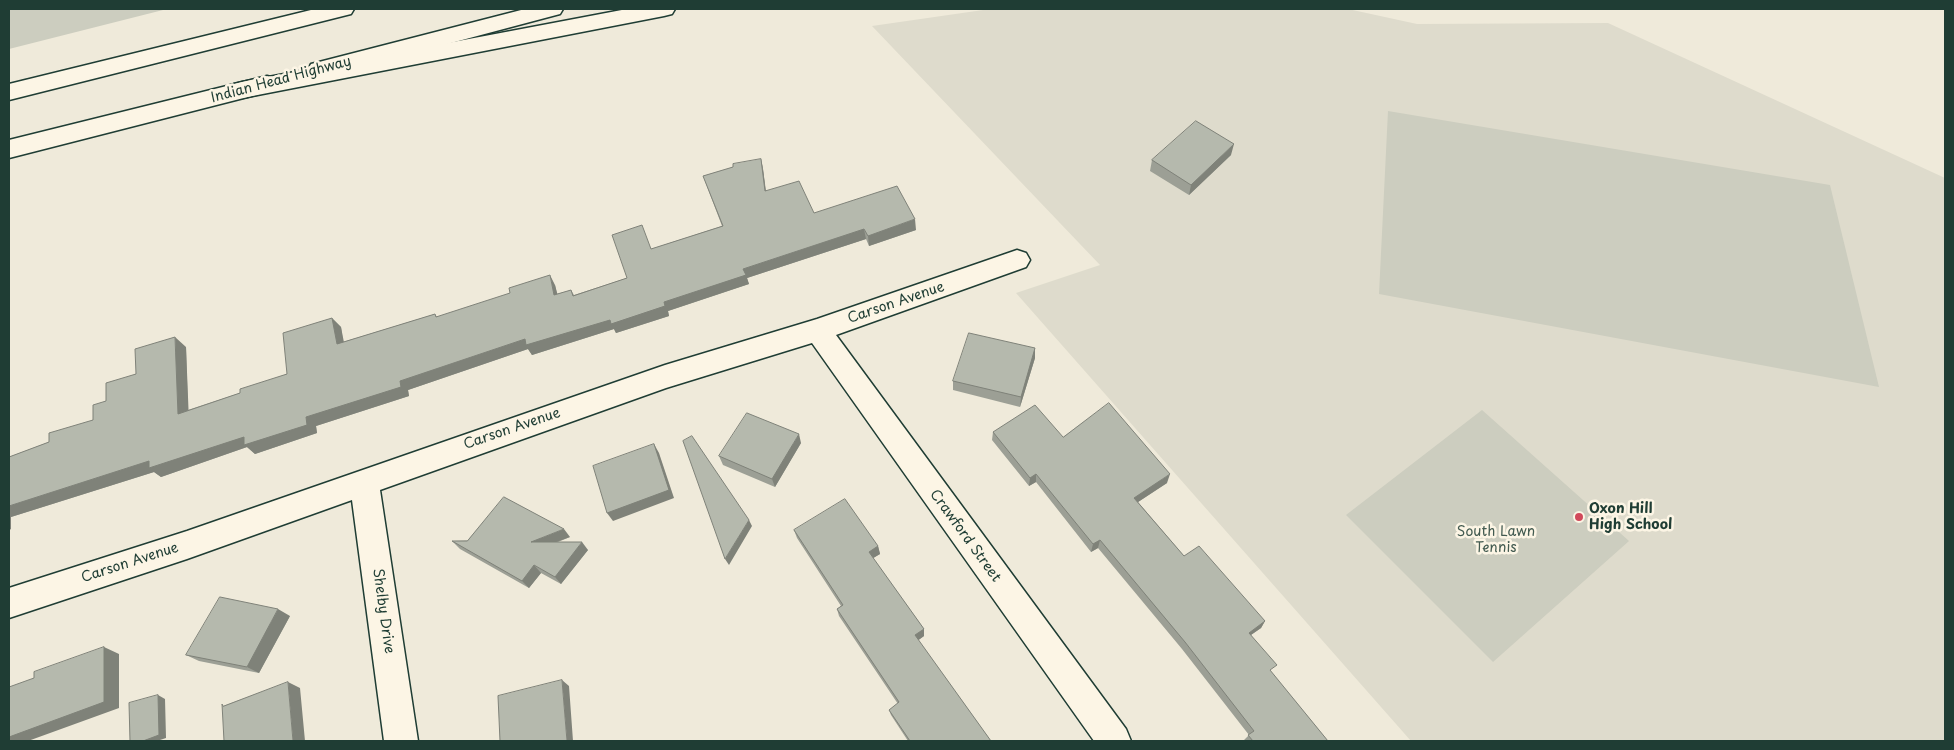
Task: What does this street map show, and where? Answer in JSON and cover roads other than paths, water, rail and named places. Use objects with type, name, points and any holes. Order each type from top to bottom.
[{"type":"main road","points":[[9,92],[343,9]]},
{"type":"main road","name":"Indian Head Highway","points":[[9,149],[552,9]]},
{"type":"main road","points":[[242,90],[664,9]]},
{"type":"main road","name":"Carson Avenue","points":[[9,603],[187,545],[664,377],[818,330],[1016,260]]},
{"type":"main road","name":"Crawford Street","points":[[818,330],[1114,741]]},
{"type":"main road","name":"Shelby Drive","points":[[364,482],[401,741]]},
{"type":"place","name":"Oxon Hill High School","points":[[1579,517]]},
{"type":"park label","name":"South Lawn Tennis","points":[[1496,540]]}]
